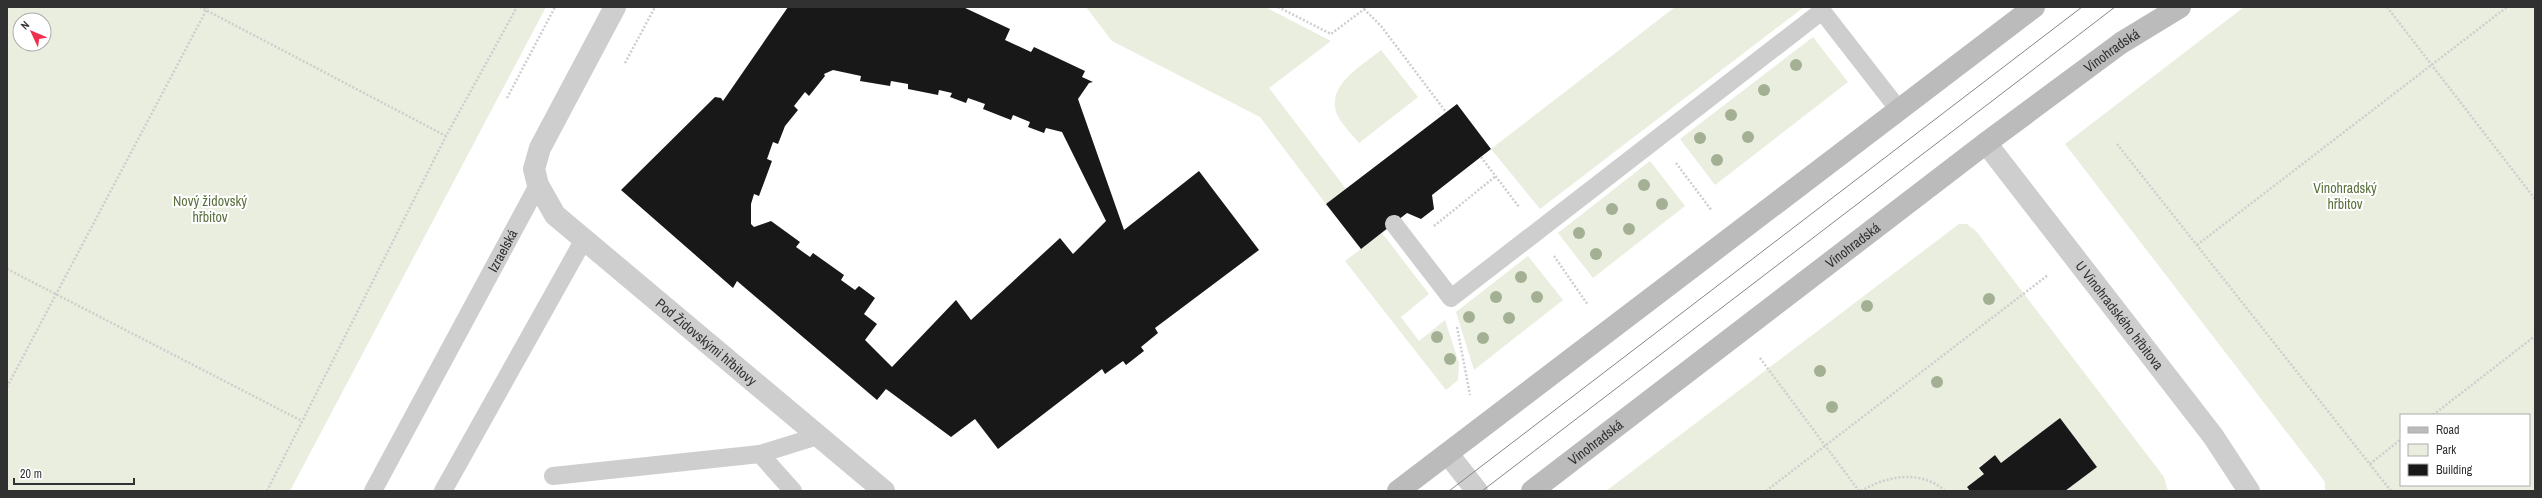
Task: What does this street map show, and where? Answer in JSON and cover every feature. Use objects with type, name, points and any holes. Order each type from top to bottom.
[{"type":"main road","points":[[1398,491],[2034,7]]},
{"type":"main road","name":"Vinohradská","points":[[1532,491],[1986,143],[2121,43],[2180,7]]},
{"type":"street","points":[[538,185],[534,169],[540,148],[615,7]]},
{"type":"street","name":"U Vinohradského hřbitova","points":[[1986,143],[2213,436],[2249,491]]},
{"type":"street","name":"Pod Židovskými hřbitovy","points":[[538,185],[555,215],[583,240],[884,491]]},
{"type":"street","points":[[1448,454],[1477,491]]},
{"type":"lane","points":[[1394,224],[1451,298],[1822,11],[1899,110]]},
{"type":"lane","name":"Izraelská","points":[[373,491],[538,185]]},
{"type":"lane","points":[[443,491],[583,240]]},
{"type":"lane","points":[[553,476],[760,454],[818,436]]},
{"type":"lane","points":[[760,454],[793,491]]},
{"type":"path","points":[[200,7],[207,9],[446,136]]},
{"type":"path","points":[[267,491],[446,136],[517,7]]},
{"type":"path","points":[[507,98],[555,7]]},
{"type":"path","points":[[1278,7],[1331,34],[1365,8],[1381,26],[1446,112]]},
{"type":"path","points":[[2387,7],[2535,199]]},
{"type":"path","points":[[2197,245],[2507,7]]},
{"type":"path","points":[[7,387],[207,9]]},
{"type":"path","points":[[1657,139],[1712,211]]},
{"type":"path","points":[[2117,144],[2391,491]]},
{"type":"path","points":[[1481,157],[1524,213]]},
{"type":"path","points":[[1411,246],[1496,176]]},
{"type":"path","points":[[1537,232],[1588,305]]},
{"type":"path","points":[[1766,491],[2073,256]]},
{"type":"path","points":[[7,269],[302,421]]},
{"type":"path","points":[[1451,298],[1470,395]]},
{"type":"path","points":[[2434,414],[2535,336]]},
{"type":"path","points":[[1760,357],[1860,491],[1878,481],[1900,476],[1921,478],[1945,491]]},
{"type":"path","points":[[2370,464],[2400,440]]},
{"type":"green space","name":"Nový židovský hřbitov","points":[[7,7],[546,7],[290,491],[7,491]]},
{"type":"green space","points":[[1086,7],[1265,7],[1331,41],[1269,88],[1346,189],[1326,204],[1260,117],[1112,41]]},
{"type":"green space","points":[[1675,7],[1804,7],[1540,209],[1491,149]]},
{"type":"green space","name":"Vinohradský hřbitov","points":[[2244,7],[2535,7],[2535,491],[2325,491],[2325,482],[2065,144]]},
{"type":"green space","points":[[1813,37],[1848,82],[1715,185],[1680,139]]},
{"type":"green space","points":[[1381,50],[1418,97],[1359,143],[1345,127],[1338,116],[1335,105],[1336,95],[1340,86],[1355,70]]},
{"type":"green space","points":[[1650,161],[1685,206],[1593,278],[1558,233]]},
{"type":"green space","points":[[1959,224],[1967,224],[1976,231],[2164,477],[2168,491],[2065,491],[2097,467],[2060,418],[2001,463],[1995,455],[1979,467],[1984,474],[1967,487],[1970,491],[1606,491]]},
{"type":"green space","points":[[1382,233],[1429,294],[1401,317],[1419,341],[1445,320],[1459,363],[1458,380],[1446,390],[1345,261]]},
{"type":"green space","points":[[1528,256],[1563,300],[1474,370],[1456,312]]},
{"type":"building","points":[[788,7],[963,7],[1010,29],[1005,40],[1031,52],[1034,47],[1085,71],[1082,77],[1093,82],[1089,83],[1078,99],[1124,230],[1199,171],[1259,250],[1155,328],[1158,333],[1141,347],[1144,351],[1126,365],[1123,361],[1105,374],[1102,369],[998,449],[975,419],[951,437],[886,389],[877,400],[737,281],[733,288],[621,190],[715,97],[721,98],[723,101]],"holes":[[[833,70],[861,76],[860,81],[890,86],[891,81],[908,84],[908,89],[938,95],[939,90],[952,93],[950,97],[966,103],[968,98],[985,104],[983,109],[1011,120],[1013,115],[1030,122],[1028,127],[1044,133],[1046,128],[1062,132],[1106,221],[1073,254],[1060,238],[971,320],[956,300],[892,367],[865,340],[877,324],[864,314],[875,298],[859,286],[855,290],[841,280],[844,275],[813,253],[810,257],[796,247],[800,242],[771,221],[754,227],[751,224],[751,204],[754,194],[759,196],[772,161],[767,159],[773,142],[778,144],[785,126],[798,110],[794,106],[805,92],[809,96],[825,76],[824,74]]]},
{"type":"building","points":[[1457,104],[1491,149],[1432,195],[1434,209],[1421,219],[1407,213],[1361,249],[1326,204]]},
{"type":"building","points":[[2060,418],[2097,467],[2065,491],[1970,491],[1967,487],[1984,474],[1979,468],[1995,455],[2001,463]]},
{"type":"tram line","points":[[1449,491],[2082,7]]},
{"type":"tram line","points":[[1482,491],[2115,7]]}]
